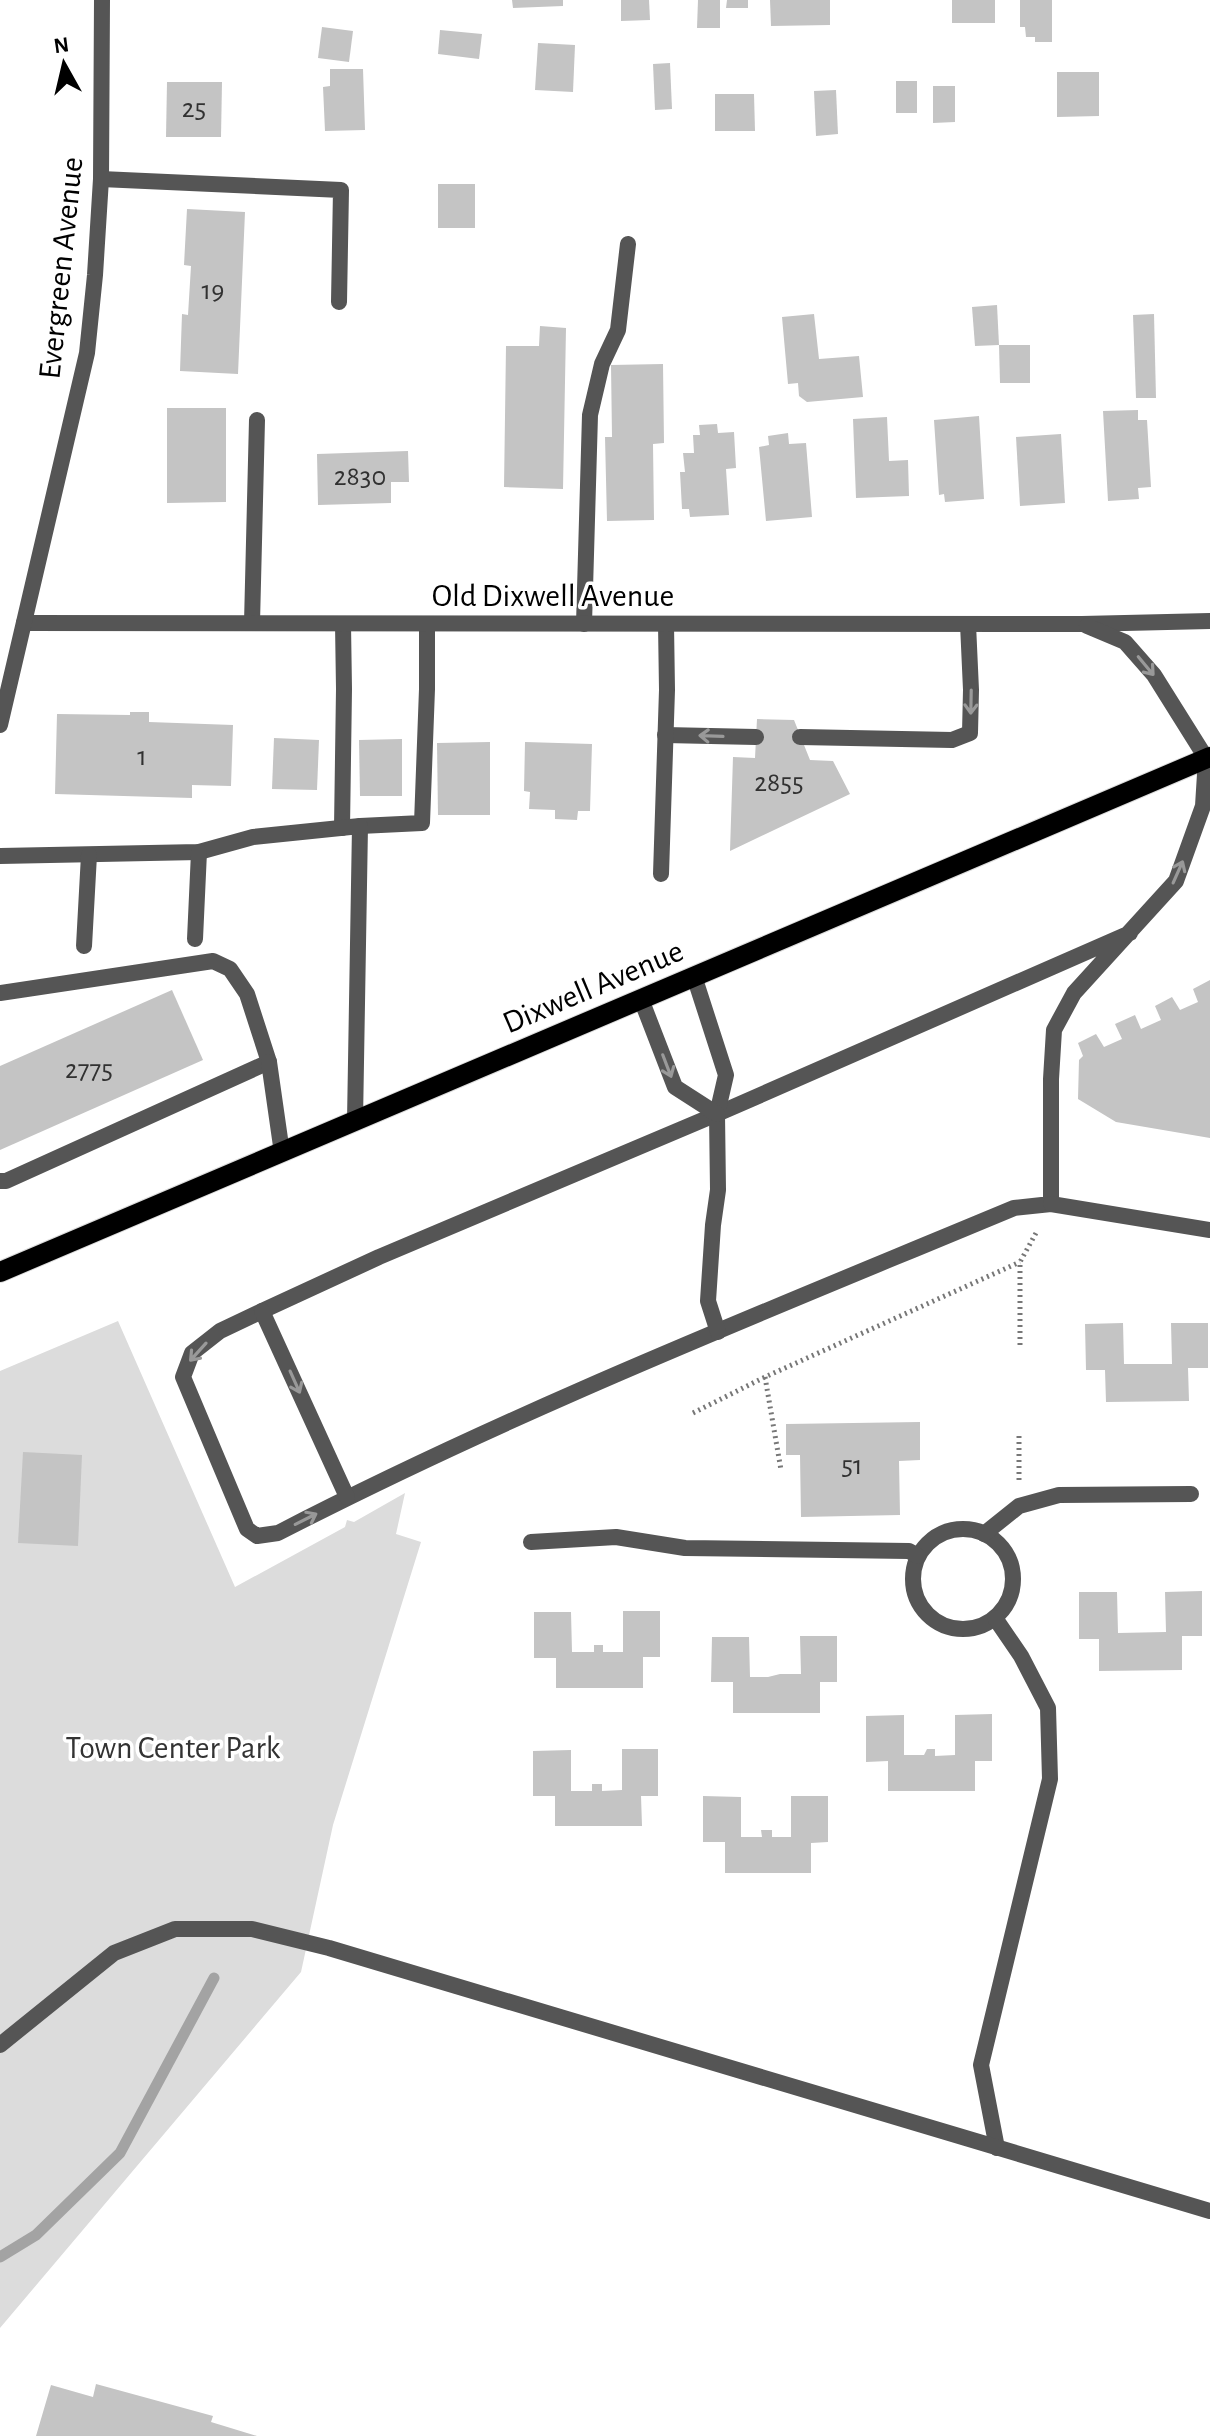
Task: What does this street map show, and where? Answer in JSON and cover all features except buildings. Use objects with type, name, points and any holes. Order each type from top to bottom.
[{"type":"main road","name":"Dixwell Avenue","points":[[0,1272],[1208,758]]},
{"type":"street","name":"Evergreen Avenue","points":[[0,725],[87,353],[101,179],[102,0]]},
{"type":"street","points":[[101,179],[341,190],[339,302]]},
{"type":"street","points":[[584,624],[590,415],[602,364],[618,330],[628,244]]},
{"type":"street","points":[[252,623],[257,420]]},
{"type":"street","name":"Old Dixwell Avenue","points":[[24,623],[1082,624],[1210,621]]},
{"type":"street","points":[[342,828],[343,624]]},
{"type":"street","points":[[0,856],[199,852],[253,837],[422,823],[427,624]]},
{"type":"street","points":[[661,874],[666,624]]},
{"type":"street","points":[[800,737],[952,740],[970,733],[968,624]]},
{"type":"street","name":"Old Dixwell Avenue","points":[[1082,624],[1125,642],[1154,675],[1208,758]]},
{"type":"street","points":[[665,735],[756,737]]},
{"type":"street","points":[[1051,1204],[1054,1030],[1074,993],[1176,881],[1203,806],[1208,758]]},
{"type":"street","points":[[355,1121],[360,826]]},
{"type":"street","points":[[195,939],[199,852]]},
{"type":"street","points":[[84,946],[89,855]]},
{"type":"street","points":[[1130,933],[717,1114],[379,1257],[262,1311],[220,1331],[192,1353],[183,1377],[247,1529],[257,1536],[278,1533],[460,1443],[1014,1208],[1051,1204],[1210,1230]]},
{"type":"street","points":[[0,993],[213,961],[230,969],[247,994],[269,1062],[282,1153]]},
{"type":"street","points":[[694,976],[726,1075],[717,1114],[718,1190],[708,1301],[718,1332]]},
{"type":"street","points":[[641,999],[675,1087],[717,1114]]},
{"type":"street","points":[[0,1181],[6,1181],[269,1062]]},
{"type":"street","points":[[262,1311],[347,1497]]},
{"type":"street","points":[[984,1534],[1019,1506],[1059,1495],[1191,1494]]},
{"type":"street","points":[[966,1529],[984,1534],[996,1541],[1011,1563],[1013,1577],[1007,1602],[995,1618],[977,1627],[958,1629],[934,1620],[921,1606],[913,1588],[913,1569],[918,1556],[930,1541],[947,1532],[966,1529]]},
{"type":"street","points":[[531,1542],[616,1537],[685,1548],[909,1551],[918,1556]]},
{"type":"street","points":[[995,1618],[1021,1656],[1048,1708],[1050,1779],[981,2065],[997,2148]]},
{"type":"street","points":[[0,2045],[114,1953],[175,1929],[252,1929],[329,1948],[1210,2211]]},
{"type":"path","points":[[693,1413],[765,1377],[1020,1262],[1020,1345]]},
{"type":"path","points":[[765,1377],[781,1470]]},
{"type":"path","points":[[1019,1436],[1019,1506]]},
{"type":"green space","name":"Town Center Park","points":[[118,1321],[235,1587],[345,1527],[347,1520],[354,1522],[405,1493],[396,1534],[421,1542],[333,1825],[301,1972],[0,2328],[0,1371]]},
{"type":"waterway","points":[[0,2257],[36,2235],[120,2153],[214,1978]]}]
